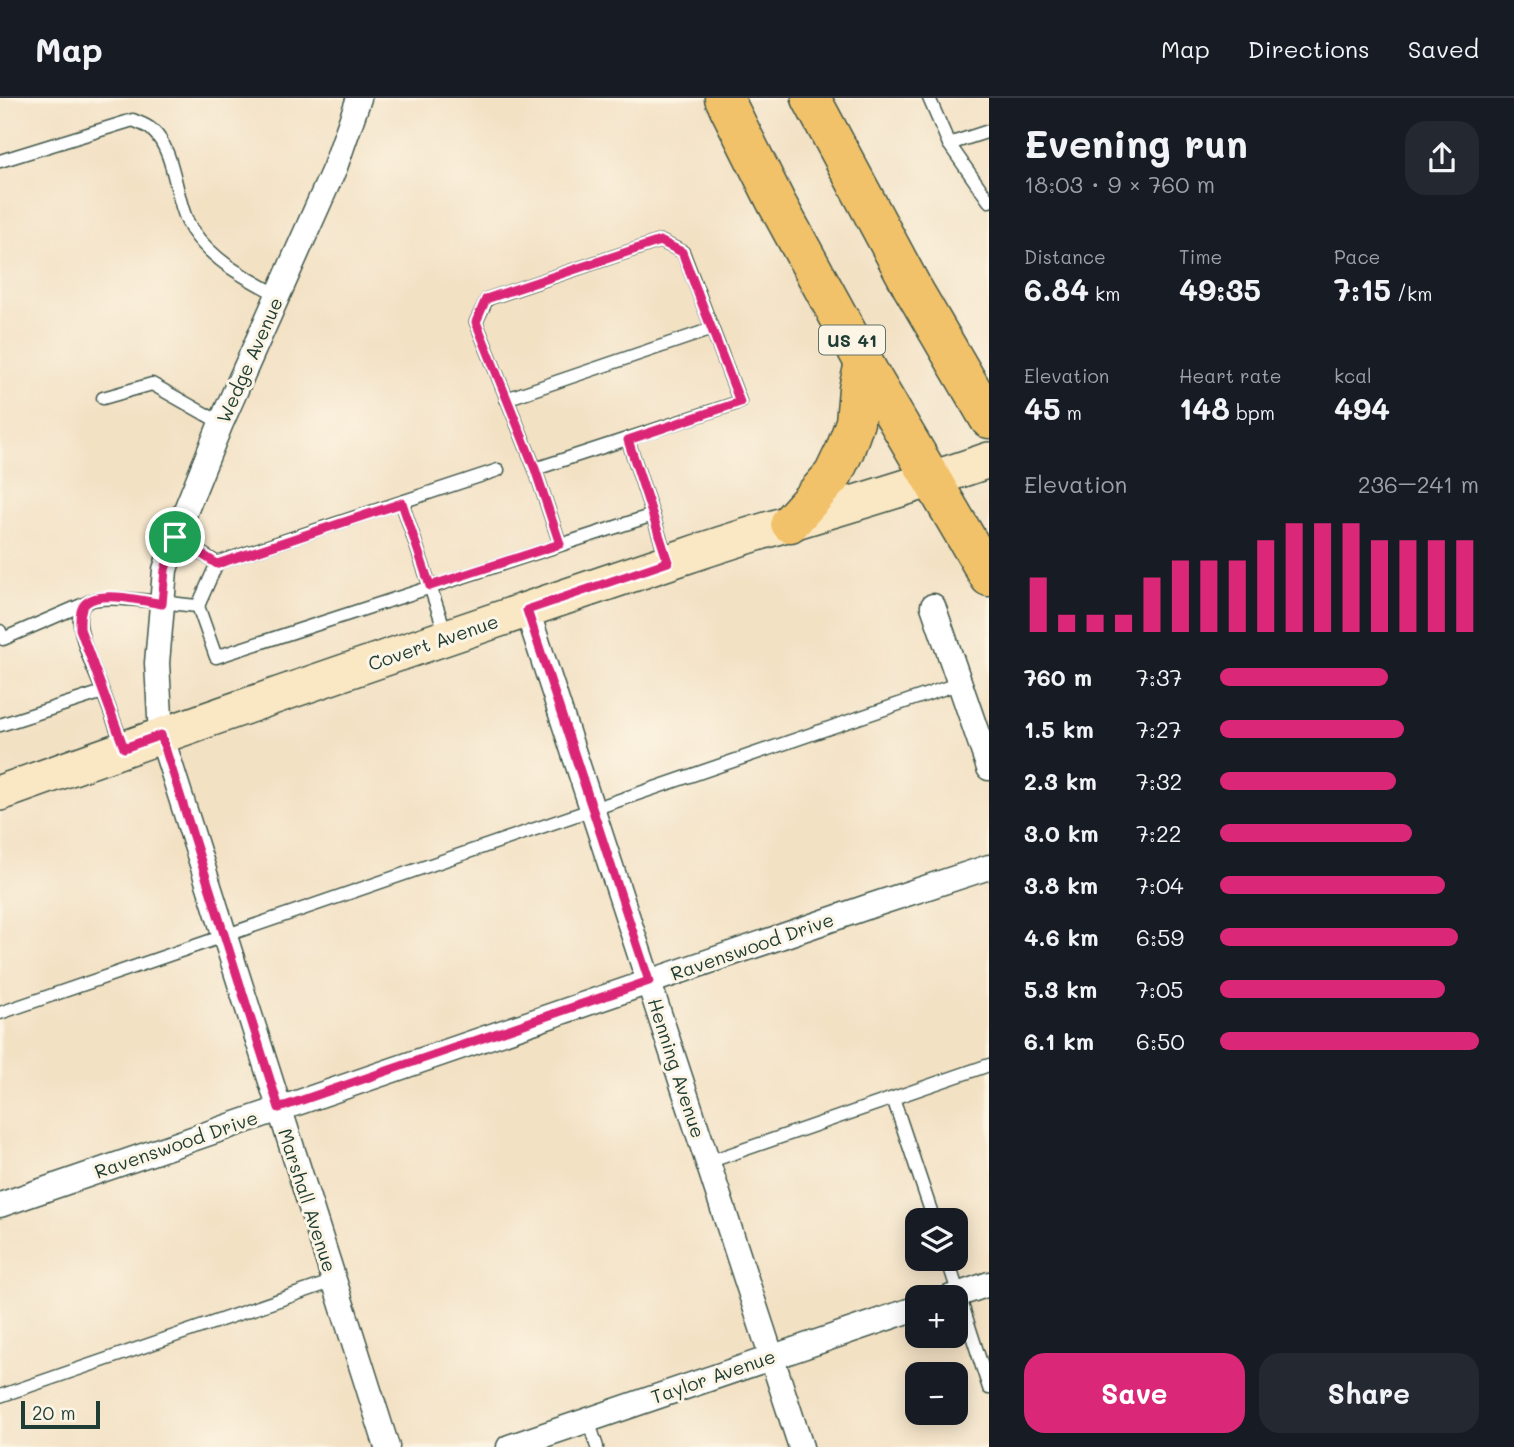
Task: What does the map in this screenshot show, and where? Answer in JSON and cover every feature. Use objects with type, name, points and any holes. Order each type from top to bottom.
[{"type":"highway","name":"US 41","points":[[724,98],[776,202],[864,363],[989,578]]},
{"type":"highway","points":[[811,98],[912,287],[989,419]]},
{"type":"highway","points":[[790,523],[833,475],[845,450],[855,422],[864,363]]},
{"type":"main road","name":"Covert Avenue","points":[[0,793],[161,735],[668,562],[933,480],[989,460]]},
{"type":"street","name":"Wedge Avenue","points":[[161,616],[165,570],[175,537],[221,423],[335,167],[359,98]]},
{"type":"street","points":[[933,606],[989,768]]},
{"type":"street","name":"Henning Avenue","points":[[527,610],[801,1447]]},
{"type":"street","name":"Marshall Avenue","points":[[161,616],[157,663],[161,735],[387,1447]]},
{"type":"street","name":"Ravenswood Drive","points":[[0,1205],[989,867]]},
{"type":"street","points":[[968,1291],[989,1284]]},
{"type":"street","name":"Taylor Avenue","points":[[509,1447],[905,1312]]},
{"type":"lane","points":[[929,98],[949,144],[989,201]]},
{"type":"lane","points":[[0,161],[133,120],[150,127],[162,139],[190,226],[207,250],[229,267],[278,295]]},
{"type":"lane","points":[[949,144],[989,131]]},
{"type":"lane","points":[[535,469],[740,402],[682,252],[660,241],[486,299],[476,322],[535,469],[560,544]]},
{"type":"lane","points":[[506,399],[712,330]]},
{"type":"lane","points":[[103,398],[152,384],[221,423]]},
{"type":"lane","points":[[628,440],[668,562]]},
{"type":"lane","points":[[498,470],[217,564],[198,606],[216,657],[653,515]]},
{"type":"lane","points":[[402,503],[448,637]]},
{"type":"lane","points":[[175,537],[217,564]]},
{"type":"lane","points":[[1,637],[94,599],[117,597],[161,616],[198,606]]},
{"type":"lane","points":[[84,604],[80,615],[80,629],[124,748]]},
{"type":"lane","points":[[0,1013],[960,683]]},
{"type":"lane","points":[[0,725],[103,692]]},
{"type":"lane","points":[[708,1162],[989,1065]]},
{"type":"lane","points":[[893,1098],[930,1208]]},
{"type":"lane","points":[[0,1396],[334,1281]]},
{"type":"lane","points":[[968,1331],[989,1388]]},
{"type":"lane","points":[[588,1419],[597,1447]]},
{"type":"route","points":[[660,241],[682,252],[740,402],[628,440],[668,562],[527,610],[649,981],[279,1108],[161,735],[124,748],[80,629],[80,615],[84,604],[94,599],[117,597],[162,604],[165,570],[175,537],[217,564],[402,503],[430,586],[560,544],[535,469],[476,322],[486,299],[660,241]]}]
